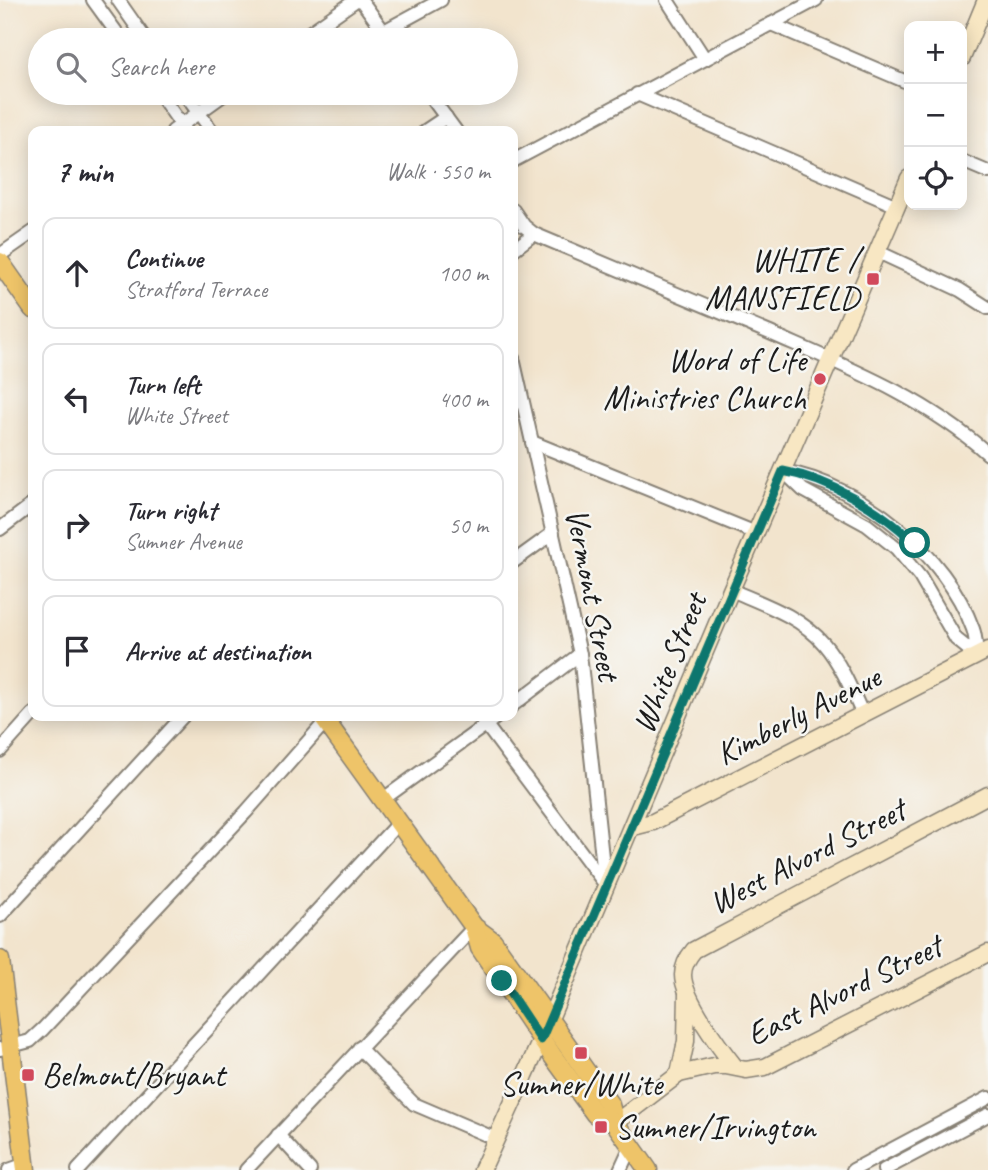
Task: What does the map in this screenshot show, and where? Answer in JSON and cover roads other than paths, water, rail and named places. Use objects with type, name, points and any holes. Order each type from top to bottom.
[{"type":"main road","points":[[967,46],[986,0]]},
{"type":"main road","name":"White Street","points":[[482,1170],[633,827],[731,590],[904,190]]},
{"type":"main road","points":[[0,262],[28,302]]},
{"type":"main road","name":"Kimberly Avenue","points":[[633,827],[653,822],[983,653]]},
{"type":"main road","points":[[326,721],[474,927],[493,941],[610,1105],[615,1123],[648,1170]]},
{"type":"main road","name":"West Alvord Street","points":[[679,1074],[686,1033],[687,992],[684,970],[690,956],[700,945],[988,795]]},
{"type":"main road","points":[[474,927],[480,948],[541,1040],[595,1114],[615,1123]]},
{"type":"main road","name":"East Alvord Street","points":[[615,1123],[679,1074],[714,1066],[753,1070],[782,1060],[988,953]]},
{"type":"main road","points":[[0,960],[6,1047],[20,1168]]},
{"type":"main road","points":[[687,992],[717,1043],[735,1067]]},
{"type":"street","points":[[93,0],[113,28]]},
{"type":"street","points":[[117,0],[137,28]]},
{"type":"street","points":[[316,28],[356,0]]},
{"type":"street","points":[[361,0],[381,28]]},
{"type":"street","points":[[399,28],[441,0]]},
{"type":"street","points":[[667,0],[705,59]]},
{"type":"street","points":[[518,158],[816,0]]},
{"type":"street","points":[[771,24],[904,81]]},
{"type":"street","points":[[637,94],[897,206]]},
{"type":"street","points":[[166,105],[178,126]]},
{"type":"street","points":[[192,105],[208,126]]},
{"type":"street","points":[[183,126],[209,105]]},
{"type":"street","points":[[437,105],[452,126]]},
{"type":"street","points":[[432,126],[446,117]]},
{"type":"street","points":[[967,163],[988,172]]},
{"type":"street","points":[[518,216],[534,234],[832,360],[924,405],[988,454]]},
{"type":"street","points":[[518,246],[534,234]]},
{"type":"street","points":[[0,255],[28,235]]},
{"type":"street","points":[[876,251],[960,290],[988,308]]},
{"type":"street","name":"Vermont Street","points":[[518,379],[580,654],[606,885]]},
{"type":"street","points":[[518,414],[525,409]]},
{"type":"street","points":[[532,442],[756,533]]},
{"type":"street","points":[[783,471],[808,477],[871,508],[906,535],[932,561],[954,592],[983,653]]},
{"type":"street","points":[[783,471],[803,490],[860,521],[887,540],[918,573],[956,639],[983,653]]},
{"type":"street","points":[[0,529],[28,508]]},
{"type":"street","points":[[860,521],[871,508]]},
{"type":"street","points":[[518,558],[553,533]]},
{"type":"street","points":[[918,573],[932,561]]},
{"type":"street","points":[[731,590],[780,612],[815,635],[830,653],[863,715]]},
{"type":"street","points":[[518,701],[580,654]]},
{"type":"street","points":[[0,751],[28,720]]},
{"type":"street","points":[[0,915],[178,721]]},
{"type":"street","points":[[6,1047],[30,1041],[43,1029],[246,812],[322,721]]},
{"type":"street","points":[[382,800],[491,721]]},
{"type":"street","points":[[486,725],[606,885]]},
{"type":"street","points":[[78,1170],[398,822]]},
{"type":"street","points":[[246,1170],[474,927]]},
{"type":"street","points":[[359,1048],[414,1104],[496,1139]]},
{"type":"street","points":[[853,1170],[988,1098]]},
{"type":"street","points":[[884,1170],[988,1115]]},
{"type":"street","points":[[278,1135],[310,1170]]},
{"type":"street","points":[[620,1170],[631,1146]]},
{"type":"place","name":"WHITE / MANSFIELD","points":[[873,279]]},
{"type":"place","name":"Word of Life Ministries Church","points":[[820,379]]},
{"type":"place","name":"Sumner/White","points":[[581,1053]]},
{"type":"place","name":"Belmont/Bryant","points":[[28,1075]]},
{"type":"place","name":"Sumner/Irvington","points":[[601,1127]]}]
